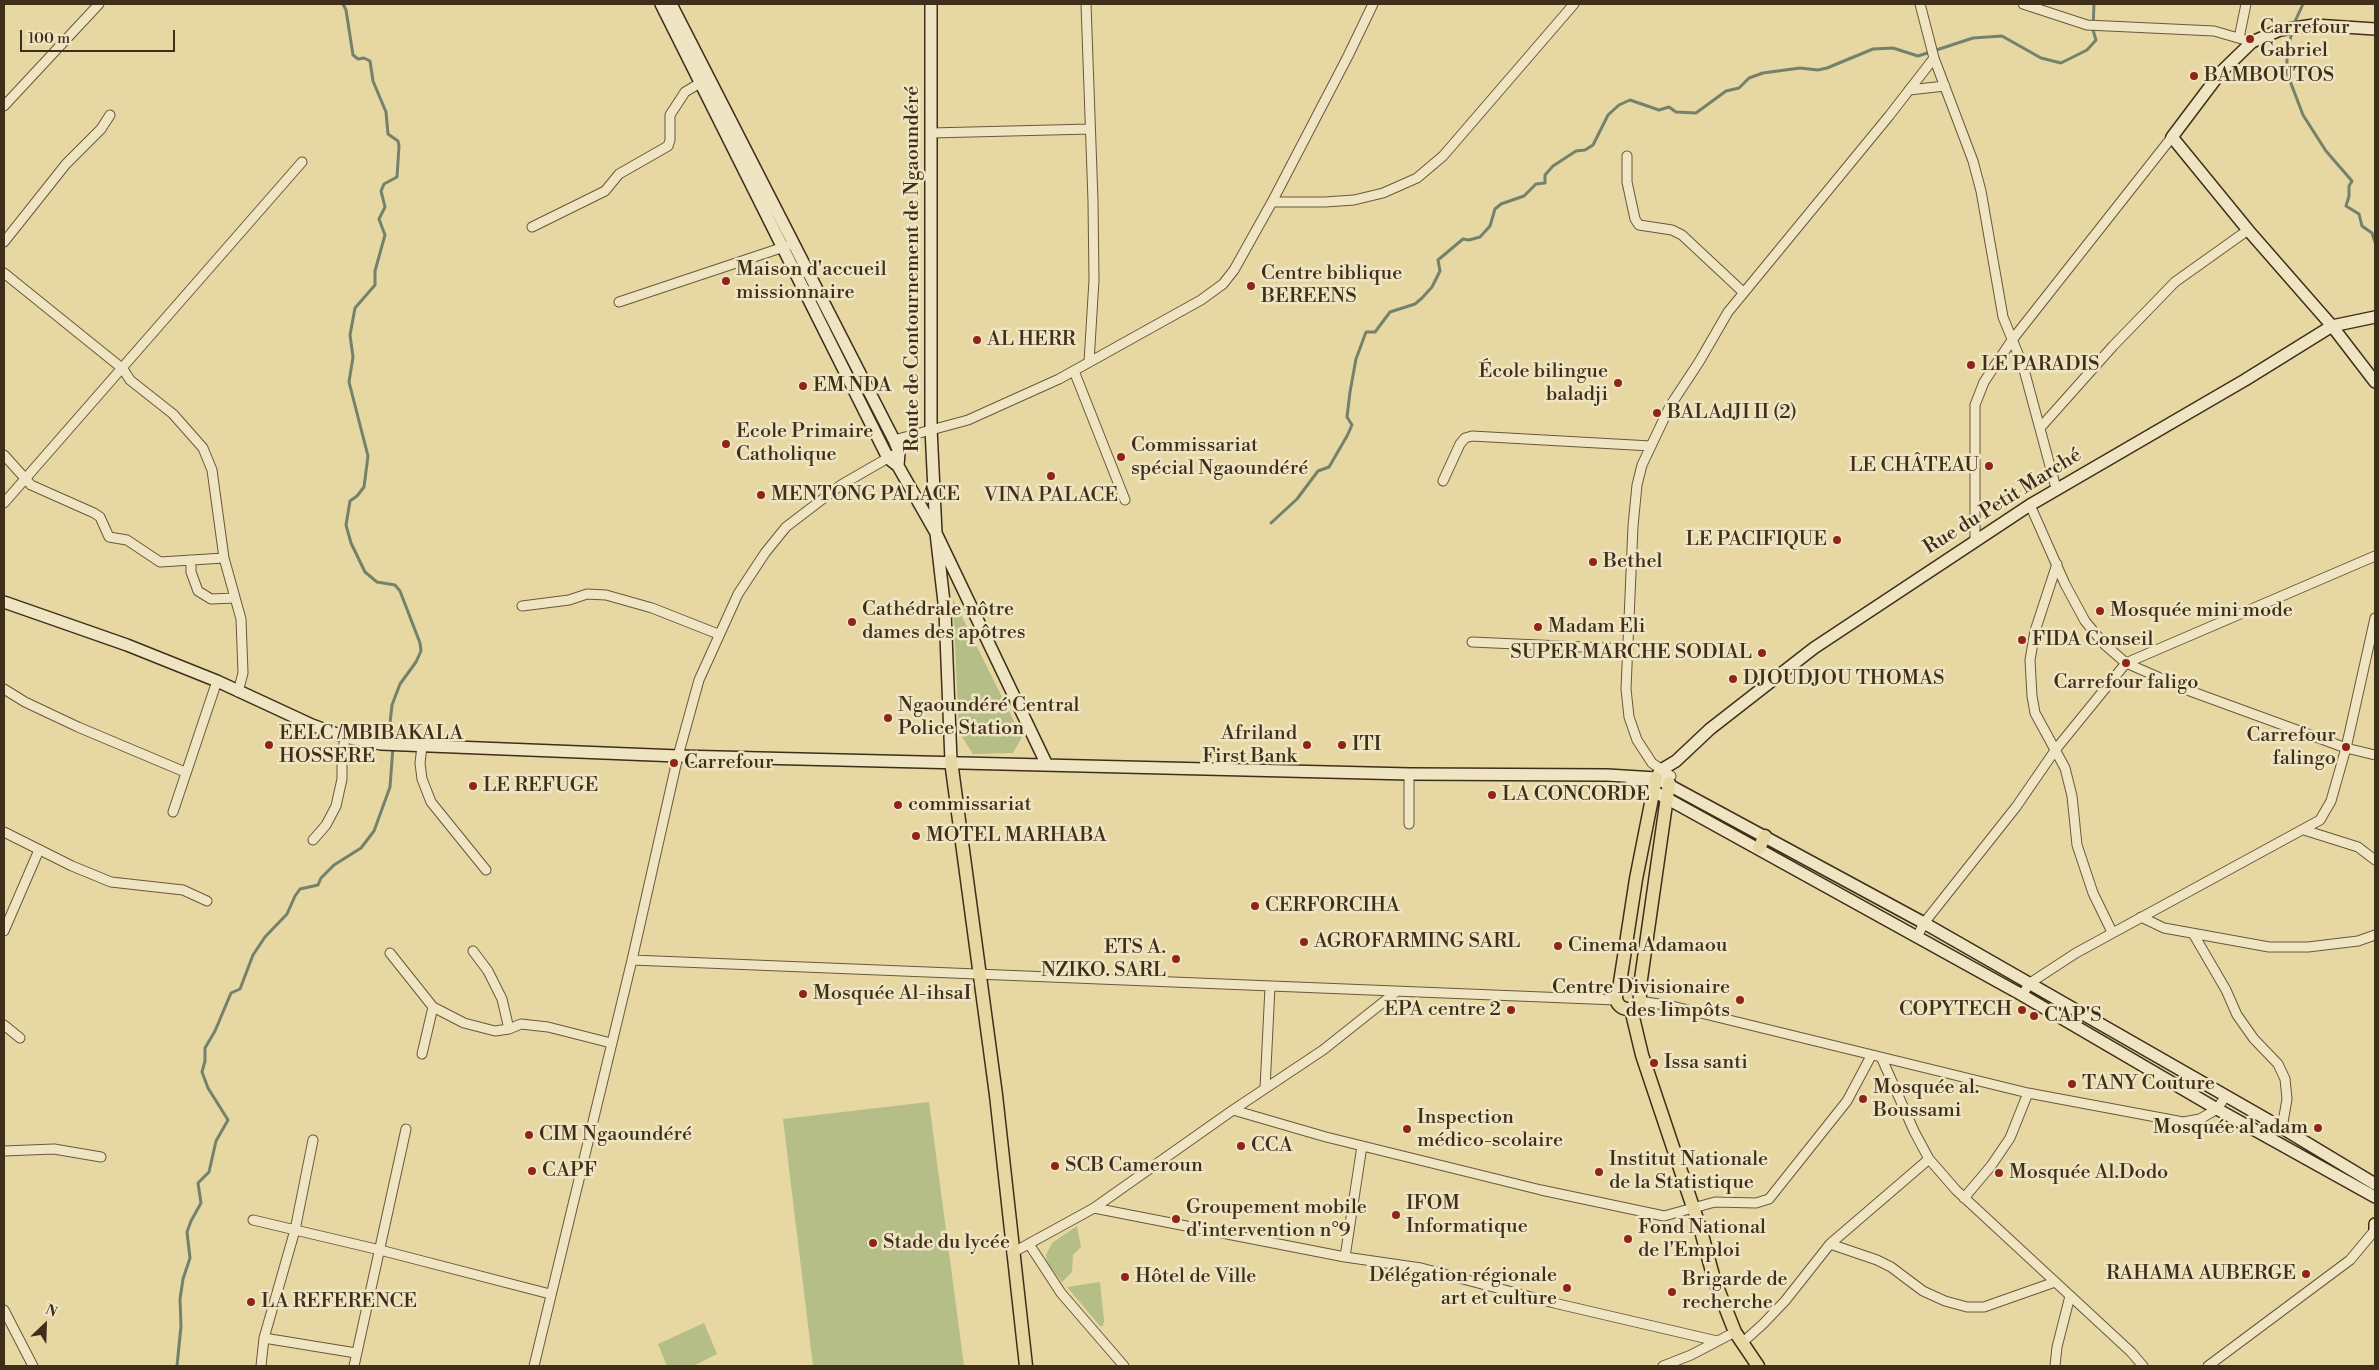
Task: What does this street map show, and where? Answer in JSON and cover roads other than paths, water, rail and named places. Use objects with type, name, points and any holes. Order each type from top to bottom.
[{"type":"main road","points":[[662,4],[705,81],[788,246],[888,458],[898,466],[936,533],[1046,763]]},
{"type":"main road","points":[[671,4],[705,81]]},
{"type":"main road","name":"Route de Contournement de Ngaoundéré","points":[[931,4],[931,428],[936,533],[945,611],[951,762]]},
{"type":"main road","points":[[2375,29],[2314,25],[2280,30],[2252,42],[2221,72],[2172,137],[2248,230],[2332,326],[2375,382]]},
{"type":"main road","points":[[788,246],[894,440],[899,452],[898,466]]},
{"type":"main road","name":"Rue du Petit Marché","points":[[1664,777],[1676,762],[1710,729],[1814,648],[1975,540],[2056,488],[2245,380],[2332,326],[2375,317]]},
{"type":"main road","points":[[5,604],[127,646],[217,681],[312,725],[345,737],[381,744],[678,756],[1046,763],[1409,774],[1664,777],[1765,836],[2030,983],[2225,1097],[2282,1128],[2375,1184]]},
{"type":"main road","points":[[951,762],[980,975],[1026,1366]]},
{"type":"main road","points":[[1626,777],[1759,848],[2022,996],[2217,1110],[2375,1197]]},
{"type":"main road","points":[[1636,1001],[1620,1006],[1618,994],[1636,879],[1653,792],[1664,777]]},
{"type":"main road","points":[[1636,1001],[1655,883],[1666,798],[1664,777]]},
{"type":"main road","points":[[1759,848],[1765,836]]},
{"type":"main road","points":[[1636,879],[1655,883]]},
{"type":"main road","points":[[1618,994],[1630,986],[1636,1001],[1642,1055],[1701,1231],[1714,1279],[1739,1337],[1758,1366]]},
{"type":"main road","points":[[2375,1224],[2375,1230]]},
{"type":"street","points":[[4,106],[99,4]]},
{"type":"street","points":[[1086,4],[1094,280],[1089,362]]},
{"type":"street","points":[[894,440],[931,428],[968,420],[1074,371],[1201,300],[1223,284],[1234,270],[1272,202],[1373,4]]},
{"type":"street","points":[[1272,202],[1354,200],[1383,193],[1417,178],[1443,156],[1574,4]]},
{"type":"street","points":[[1920,4],[1933,54],[1973,161],[1981,192],[2003,317],[2023,366],[2056,488]]},
{"type":"street","points":[[2023,4],[2092,25],[2214,31],[2252,42]]},
{"type":"street","points":[[2240,38],[2246,4]]},
{"type":"street","points":[[1664,777],[1652,762],[1632,729],[1626,689],[1637,485],[1642,465],[1670,406],[1699,362],[1728,312],[1909,90],[1933,54]]},
{"type":"street","points":[[532,227],[605,190],[619,174],[668,146],[670,140],[670,115],[685,92],[705,81]]},
{"type":"street","points":[[1909,90],[1945,86]]},
{"type":"street","points":[[4,242],[66,164],[101,129],[110,115]]},
{"type":"street","points":[[931,133],[1090,129]]},
{"type":"street","points":[[1975,540],[1975,405],[1984,382],[2012,340],[2172,137]]},
{"type":"street","points":[[1627,156],[1628,182],[1635,219],[1639,225],[1672,230],[1682,236],[1743,292]]},
{"type":"street","points":[[4,503],[23,478],[123,369],[302,162]]},
{"type":"street","points":[[2040,428],[2113,346],[2175,282],[2248,230]]},
{"type":"street","points":[[619,302],[788,246]]},
{"type":"street","points":[[4,273],[123,369],[130,380],[173,414],[203,448],[212,470],[224,558],[241,619],[243,673],[238,692]]},
{"type":"street","points":[[1074,371],[1125,500]]},
{"type":"street","points":[[1443,481],[1460,444],[1465,438],[1472,436],[1651,446]]},
{"type":"street","points":[[534,1366],[632,960],[678,756],[699,680],[718,634],[738,594],[765,553],[786,527],[840,485],[899,452]]},
{"type":"street","points":[[4,455],[23,478],[31,484],[94,513],[100,517],[109,537],[126,540],[160,562],[224,558]]},
{"type":"street","points":[[2030,505],[2084,621],[2104,644],[2126,663],[2190,691],[2346,748],[2375,755]]},
{"type":"street","points":[[1917,937],[1924,923],[2016,807],[2056,749],[2126,663],[2179,638],[2375,556]]},
{"type":"street","points":[[191,560],[191,572],[198,591],[211,599],[235,598]]},
{"type":"street","points":[[2057,564],[2035,631],[2030,660],[2032,696],[2035,713],[2065,768],[2072,796],[2074,830],[2082,865],[2112,932]]},
{"type":"street","points":[[522,606],[568,600],[587,594],[606,595],[652,608],[718,634]]},
{"type":"street","points":[[2022,996],[2030,983],[2076,953],[2320,820],[2331,801],[2346,748],[2375,618]]},
{"type":"street","points":[[1472,642],[1628,649]]},
{"type":"street","points":[[173,812],[217,681]]},
{"type":"street","points":[[4,689],[25,702],[78,727],[185,772]]},
{"type":"street","points":[[314,840],[336,806],[342,779],[342,757],[345,737]]},
{"type":"street","points":[[422,746],[420,763],[422,779],[431,802],[486,870]]},
{"type":"street","points":[[1409,774],[1409,824]]},
{"type":"street","points":[[2304,830],[2358,847],[2375,860]]},
{"type":"street","points":[[4,832],[111,882],[183,890],[207,901]]},
{"type":"street","points":[[4,932],[39,850]]},
{"type":"street","points":[[2141,916],[2164,928],[2194,935],[2269,947],[2308,947],[2358,941],[2375,935]]},
{"type":"street","points":[[2194,935],[2226,990],[2238,1015],[2254,1039],[2278,1064],[2284,1079],[2287,1099],[2282,1128]]},
{"type":"street","points":[[473,951],[488,971],[502,999],[509,1029]]},
{"type":"street","points":[[390,953],[433,1007],[464,1023],[494,1031],[509,1029],[521,1024],[548,1027],[611,1043]]},
{"type":"street","points":[[632,960],[1396,992],[1618,994]]},
{"type":"street","points":[[1265,1088],[1270,987]]},
{"type":"street","points":[[1012,1253],[1094,1208],[1265,1088],[1324,1050],[1396,992]]},
{"type":"street","points":[[1636,1001],[1672,1006],[1870,1056],[2028,1093],[2183,1122],[2200,1120],[2217,1110],[2225,1097]]},
{"type":"street","points":[[422,1054],[433,1007]]},
{"type":"street","points":[[4,1025],[20,1038]]},
{"type":"street","points":[[1233,1110],[1362,1146],[1541,1190],[1664,1216],[1715,1202],[1756,1204],[1769,1199],[1847,1101],[1870,1056]]},
{"type":"street","points":[[1882,1058],[1914,1132],[1929,1160],[1964,1198],[2132,1352],[2143,1366]]},
{"type":"street","points":[[1964,1198],[1991,1166],[2010,1138],[2028,1093]]},
{"type":"street","points":[[354,1366],[406,1129]]},
{"type":"street","points":[[261,1366],[264,1338],[295,1230],[313,1140]]},
{"type":"street","points":[[1345,1257],[1362,1146]]},
{"type":"street","points":[[4,1151],[54,1149],[101,1157]]},
{"type":"street","points":[[1663,1366],[1691,1355],[1717,1341],[1739,1337],[1763,1324],[1785,1301],[1830,1244],[1929,1160]]},
{"type":"street","points":[[1094,1208],[1345,1257],[1421,1268],[1554,1303],[1717,1341]]},
{"type":"street","points":[[253,1220],[380,1250],[550,1294]]},
{"type":"street","points":[[2208,1366],[2350,1260],[2375,1230]]},
{"type":"street","points":[[1029,1244],[1061,1293],[1124,1366]]},
{"type":"street","points":[[1830,1244],[1877,1260],[1891,1267],[1923,1291],[1946,1301],[1968,1307],[1984,1308],[2055,1282]]},
{"type":"street","points":[[2056,1366],[2057,1346],[2070,1296]]},
{"type":"street","points":[[4,1310],[33,1366]]},
{"type":"street","points":[[264,1338],[356,1353]]},
{"type":"waterway","points":[[343,4],[346,10],[353,55],[358,59],[364,58],[370,61],[373,81],[386,112],[388,134],[398,141],[399,146],[397,177],[384,184],[381,191],[385,207],[379,219],[385,235],[375,271],[375,285],[355,308],[350,335],[353,357],[349,382],[368,456],[364,487],[350,501],[346,525],[351,543],[365,572],[377,582],[395,585],[400,591],[420,643],[421,651],[416,662],[400,684],[392,705],[390,723],[394,731],[393,741]]},
{"type":"waterway","points":[[1271,523],[1297,499],[1318,471],[1329,467],[1347,436],[1352,425],[1347,417],[1356,359],[1366,332],[1375,332],[1390,312],[1415,304],[1422,298],[1432,287],[1440,271],[1438,260],[1463,239],[1469,240],[1480,237],[1490,226],[1495,209],[1501,204],[1524,196],[1536,184],[1545,183],[1545,175],[1553,166],[1576,151],[1585,150],[1593,145],[1608,115],[1619,105],[1630,100],[1659,110],[1669,107],[1676,112],[1696,113],[1726,91],[1739,88],[1749,78],[1763,73],[1800,68],[1818,70],[1873,49],[1893,48],[1918,56],[1973,38],[2002,36],[2041,58],[2061,63],[2087,50],[2096,40],[2093,30],[2094,4]]},
{"type":"waterway","points":[[2293,26],[2303,4]]},
{"type":"waterway","points":[[2292,32],[2287,52],[2287,73],[2303,115],[2326,151],[2352,181],[2349,186],[2346,206],[2359,214],[2362,226],[2372,233],[2375,242]]},
{"type":"waterway","points":[[177,1366],[181,1326],[180,1299],[183,1279],[190,1258],[187,1232],[201,1203],[198,1183],[209,1172],[216,1141],[228,1120],[208,1088],[202,1072],[205,1061],[205,1048],[215,1031],[231,993],[240,989],[253,955],[265,937],[287,914],[300,889],[318,885],[321,878],[334,865],[361,848],[374,831],[390,787],[393,747]]},
{"type":"place","name":"Carrefour Gabriel","points":[[2250,39]]},
{"type":"place","name":"BAMBOUTOS","points":[[2194,76]]},
{"type":"place","name":"Maison d'accueil missionnaire","points":[[726,281]]},
{"type":"place","name":"Centre biblique BEREENS","points":[[1251,286]]},
{"type":"place","name":"AL HERR","points":[[977,340]]},
{"type":"place","name":"LE PARADIS","points":[[1971,365]]},
{"type":"place","name":"École bilingue baladji","points":[[1618,383]]},
{"type":"place","name":"EM NDA","points":[[803,386]]},
{"type":"place","name":"BALAdJI II (2)","points":[[1657,413]]},
{"type":"place","name":"Ecole Primaire Catholique","points":[[726,444]]},
{"type":"place","name":"Commissariat spécial Ngaoundéré","points":[[1121,457]]},
{"type":"place","name":"LE CHÂTEAU","points":[[1989,466]]},
{"type":"place","name":"VINA PALACE","points":[[1051,476]]},
{"type":"place","name":"MENTONG PALACE","points":[[761,495]]},
{"type":"place","name":"LE PACIFIQUE","points":[[1837,540]]},
{"type":"place","name":"Bethel","points":[[1593,562]]},
{"type":"place","name":"Mosquée mini mode","points":[[2100,611]]},
{"type":"place","name":"Cathédrale nôtre dames des apôtres","points":[[852,622]]},
{"type":"place","name":"Madam Eli","points":[[1538,627]]},
{"type":"place","name":"FIDA Conseil","points":[[2022,640]]},
{"type":"place","name":"SUPER MARCHE SODIAL","points":[[1762,653]]},
{"type":"place","name":"Carrefour faligo","points":[[2126,663]]},
{"type":"place","name":"DJOUDJOU THOMAS","points":[[1733,679]]},
{"type":"place","name":"Ngaoundéré Central Police Station","points":[[888,718]]},
{"type":"place","name":"EELC /MBIBAKALA HOSSERE","points":[[269,745]]},
{"type":"place","name":"Afriland First Bank","points":[[1307,745]]},
{"type":"place","name":"ITI","points":[[1342,745]]},
{"type":"place","name":"Carrefour falingo","points":[[2346,747]]},
{"type":"place","name":"Carrefour","points":[[674,763]]},
{"type":"place","name":"LE REFUGE","points":[[473,786]]},
{"type":"place","name":"LA CONCORDE","points":[[1492,795]]},
{"type":"place","name":"commissariat","points":[[898,805]]},
{"type":"place","name":"MOTEL MARHABA","points":[[916,836]]},
{"type":"place","name":"CERFORCIHA","points":[[1255,906]]},
{"type":"place","name":"AGROFARMING SARL","points":[[1304,942]]},
{"type":"place","name":"Cinema Adamaou","points":[[1558,946]]},
{"type":"place","name":"ETS A. NZIKO. SARL","points":[[1176,959]]},
{"type":"place","name":"Mosquée Al-ihsaI","points":[[803,994]]},
{"type":"place","name":"Centre Divisionaire des Iimpôts","points":[[1740,1000]]},
{"type":"place","name":"EPA centre 2","points":[[1511,1010]]},
{"type":"place","name":"COPYTECH","points":[[2022,1010]]},
{"type":"place","name":"CAP'S","points":[[2034,1016]]},
{"type":"place","name":"Issa santi","points":[[1654,1063]]},
{"type":"place","name":"TANY Couture","points":[[2072,1084]]},
{"type":"place","name":"Mosquée al. Boussami","points":[[1863,1099]]},
{"type":"place","name":"Mosquée al adam","points":[[2318,1128]]},
{"type":"place","name":"Inspection médico-scolaire","points":[[1407,1129]]},
{"type":"place","name":"CIM Ngaoundéré","points":[[529,1135]]},
{"type":"place","name":"CCA","points":[[1241,1146]]},
{"type":"place","name":"SCB Cameroun","points":[[1055,1166]]},
{"type":"place","name":"CAPF","points":[[532,1171]]},
{"type":"place","name":"Institut Nationale de la Statistique","points":[[1599,1172]]},
{"type":"place","name":"Mosquée Al.Dodo","points":[[1999,1173]]},
{"type":"place","name":"IFOM Informatique","points":[[1396,1215]]},
{"type":"place","name":"Groupement mobile d'intervention n°9","points":[[1176,1219]]},
{"type":"place","name":"Fond National de l'Emploi","points":[[1628,1239]]},
{"type":"place","name":"Stade du lycée","points":[[873,1243]]},
{"type":"place","name":"RAHAMA AUBERGE","points":[[2306,1274]]},
{"type":"place","name":"Hôtel de Ville","points":[[1125,1277]]},
{"type":"place","name":"Délégation régionale art et culture","points":[[1567,1288]]},
{"type":"place","name":"Brigarde de recherche","points":[[1672,1292]]},
{"type":"place","name":"LA REFERENCE","points":[[251,1302]]}]
